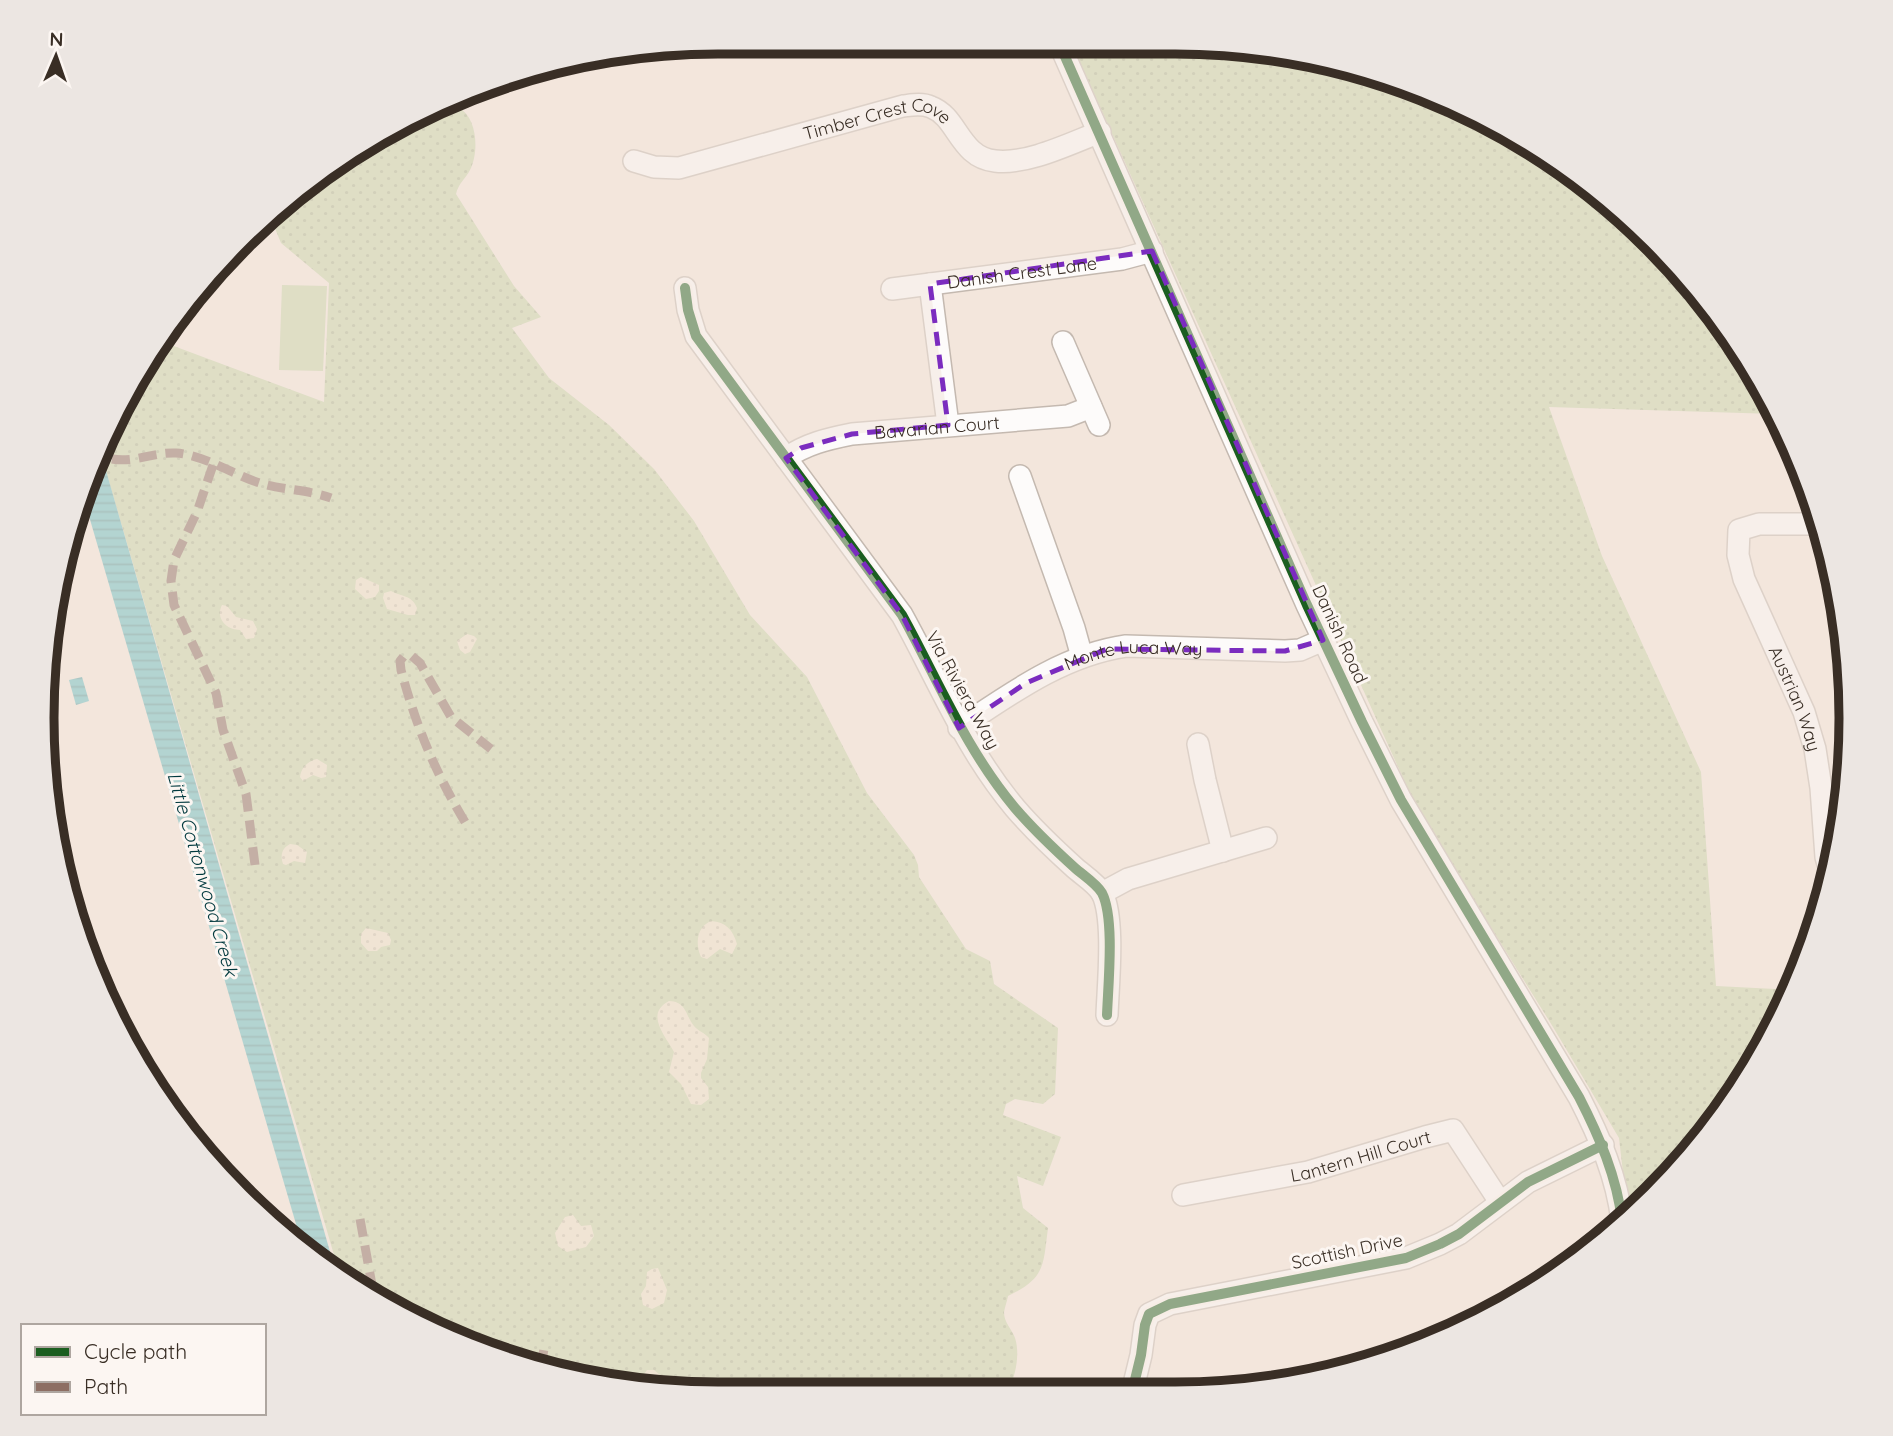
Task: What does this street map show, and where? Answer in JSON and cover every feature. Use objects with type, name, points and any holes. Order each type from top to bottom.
[{"type":"street","name":"Danish Road","points":[[1064,54],[1323,640],[1401,800],[1579,1097],[1603,1145],[1621,1209]]},
{"type":"street","name":"Timber Crest Cove","points":[[634,160],[654,167],[679,168],[917,104],[932,107],[945,118],[975,155],[995,161],[1014,161],[1044,153],[1100,132]]},
{"type":"street","name":"Danish Crest Lane","points":[[892,289],[1122,259],[1152,251]]},
{"type":"street","points":[[930,284],[948,425]]},
{"type":"street","name":"Via Riviera Way","points":[[685,288],[696,336],[902,615],[959,728],[1014,807],[1102,893]]},
{"type":"street","name":"Bavarian Court","points":[[786,458],[800,448],[824,439],[852,434],[1095,416],[1063,342]]},
{"type":"street","points":[[1020,477],[1082,657]]},
{"type":"street","name":"Austrian Way","points":[[1810,524],[1759,524],[1739,530],[1738,555],[1744,579],[1804,712],[1815,749],[1825,849]]},
{"type":"street","name":"Monte Luca Way","points":[[959,728],[1026,683],[1082,657],[1107,649],[1126,646],[1285,652],[1300,650],[1323,640]]},
{"type":"street","points":[[1198,744],[1223,851]]},
{"type":"street","points":[[1107,1015],[1110,927],[1102,893],[1128,879],[1266,838]]},
{"type":"street","name":"Lantern Hill Court","points":[[1183,1195],[1318,1170],[1453,1130],[1500,1202]]},
{"type":"street","name":"Scottish Drive","points":[[1134,1382],[1149,1314],[1170,1304],[1406,1258],[1459,1234],[1528,1182],[1603,1145]]},
{"type":"path","points":[[107,459],[112,459]]},
{"type":"highlighted area","points":[[1152,251],[1323,640],[1285,651],[1107,649],[1026,683],[959,728],[902,615],[786,458],[801,448],[852,434],[948,425],[930,284]]},
{"type":"green space","points":[[1076,54],[1218,56],[1304,67],[1388,89],[1469,123],[1507,143],[1579,191],[1644,249],[1702,314],[1727,349],[1765,414],[1549,407],[1602,556],[1701,772],[1716,986],[1780,989],[1750,1050],[1702,1122],[1674,1156],[1627,1204],[1619,1138],[1417,809]]},
{"type":"green space","points":[[459,107],[465,112],[473,127],[475,154],[456,194],[514,286],[541,317],[512,328],[549,378],[609,425],[654,469],[694,521],[750,615],[807,677],[867,793],[914,855],[919,877],[966,949],[990,961],[994,984],[1058,1028],[1055,1094],[1043,1104],[1015,1099],[1006,1104],[1003,1115],[1061,1137],[1043,1186],[1017,1176],[1023,1208],[1048,1228],[1040,1269],[1030,1283],[1008,1296],[1004,1310],[1017,1350],[1012,1382],[718,1382],[631,1376],[589,1369],[505,1347],[464,1331],[386,1293],[336,1260],[108,478],[99,479],[123,424],[169,344],[324,402],[329,283],[281,243],[274,225],[349,166],[424,123]]},
{"type":"green space","points":[[282,285],[327,286],[323,371],[279,370]]},
{"type":"sand","points":[[361,577],[379,585],[375,597],[366,599],[355,589],[356,580]]},
{"type":"sand","points":[[391,591],[412,601],[417,608],[415,615],[387,609],[384,593]]},
{"type":"sand","points":[[222,605],[227,606],[236,617],[253,621],[257,629],[254,638],[246,639],[240,630],[224,623],[220,615]]},
{"type":"sand","points":[[467,634],[477,639],[470,652],[465,654],[460,650],[457,641]]},
{"type":"sand","points":[[317,759],[327,765],[326,777],[313,775],[303,781],[300,777],[303,768]]},
{"type":"sand","points":[[290,844],[307,852],[305,863],[294,861],[283,864],[282,852]]},
{"type":"sand","points":[[711,921],[725,925],[731,931],[737,944],[732,954],[720,949],[707,959],[701,957],[698,936],[703,927]]},
{"type":"sand","points":[[366,928],[388,933],[390,945],[377,951],[368,951],[361,943],[361,934]]},
{"type":"sand","points":[[669,1001],[682,1006],[694,1026],[709,1038],[707,1059],[701,1078],[708,1087],[709,1099],[701,1105],[691,1104],[681,1084],[669,1072],[674,1052],[657,1019],[662,1006]]},
{"type":"sand","points":[[573,1215],[581,1226],[591,1225],[594,1236],[586,1247],[567,1252],[558,1246],[555,1233],[565,1217]]},
{"type":"sand","points":[[658,1268],[667,1290],[664,1303],[652,1309],[643,1305],[641,1294],[646,1286],[647,1272]]},
{"type":"sand","points":[[647,1370],[654,1370],[661,1379],[642,1377]]},
{"type":"water","name":"Little Cottonwood Creek","points":[[104,467],[332,1258],[298,1232],[87,511]]},
{"type":"water","points":[[82,677],[89,701],[76,705],[69,680]]},
{"type":"marked path","points":[[112,459],[128,460],[176,453],[209,462],[263,484],[331,498]]},
{"type":"marked path","points":[[213,465],[197,512],[174,560],[171,581],[174,605],[216,693],[223,730],[246,794],[255,865]]},
{"type":"marked path","points":[[465,822],[444,785],[420,730],[401,670],[400,661],[404,656],[412,656],[420,663],[451,717],[491,749]]},
{"type":"marked path","points":[[360,1219],[372,1284]]},
{"type":"marked path","points":[[543,1358],[545,1342]]},
{"type":"cycle path","points":[[1064,54],[1307,605],[1362,722],[1401,800],[1579,1097],[1606,1157],[1621,1210]]},
{"type":"cycle path","points":[[685,288],[696,336],[902,615],[981,762],[1036,831],[1102,893],[1110,935],[1107,1015]]},
{"type":"cycle path","points":[[1134,1382],[1149,1314],[1170,1304],[1406,1258],[1459,1234],[1528,1182],[1603,1145]]}]
